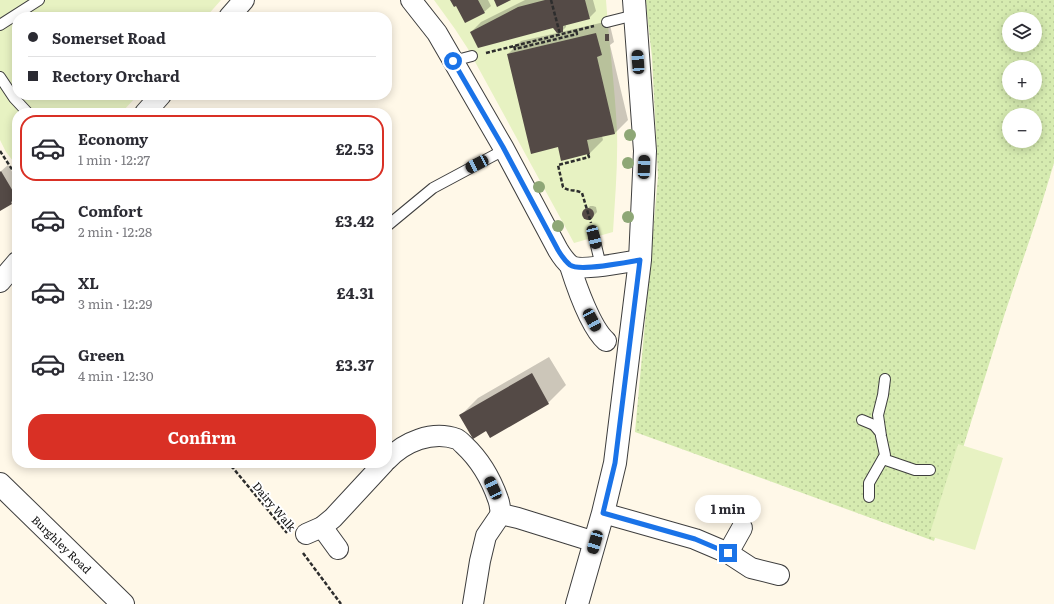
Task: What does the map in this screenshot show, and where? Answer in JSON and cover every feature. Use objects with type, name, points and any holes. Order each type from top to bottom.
[{"type":"street","points":[[233,12],[244,0]]},
{"type":"street","points":[[411,0],[437,33],[504,150],[558,250],[570,266],[575,284],[592,320],[600,336],[606,341]]},
{"type":"street","points":[[577,604],[603,513],[615,463],[640,260],[645,151],[634,8]]},
{"type":"street","points":[[149,108],[157,100]]},
{"type":"street","points":[[570,266],[582,268],[640,260]]},
{"type":"street","points":[[0,282],[12,268]]},
{"type":"street","points":[[392,454],[409,442],[424,437],[441,436],[458,439],[472,453],[487,476],[498,500],[501,514],[486,536],[473,604]]},
{"type":"street","points":[[307,534],[333,518],[379,468]]},
{"type":"street","name":"Burghley Road","points":[[0,484],[123,604]]},
{"type":"street","points":[[603,513],[695,539],[728,553],[751,568],[779,575]]},
{"type":"street","points":[[501,514],[595,542]]},
{"type":"street","points":[[728,553],[742,528]]},
{"type":"street","points":[[307,534],[338,549]]},
{"type":"lane","points":[[20,12],[39,0]]},
{"type":"lane","points":[[607,22],[634,8]]},
{"type":"lane","points":[[0,24],[12,17]]},
{"type":"lane","points":[[453,61],[472,56]]},
{"type":"lane","points":[[0,77],[12,95]]},
{"type":"lane","points":[[16,100],[23,108]]},
{"type":"lane","points":[[392,222],[433,188],[504,150]]},
{"type":"lane","points":[[594,237],[601,266]]},
{"type":"lane","points":[[869,497],[869,483],[885,455],[878,415],[885,379]]},
{"type":"lane","points":[[862,420],[874,425],[880,432]]},
{"type":"lane","points":[[883,459],[915,470],[930,470]]},
{"type":"path","points":[[551,0],[560,38]]},
{"type":"path","points":[[472,56],[514,46],[560,38],[576,30],[607,22]]},
{"type":"path","points":[[0,151],[12,170]]},
{"type":"path","points":[[588,154],[589,157],[558,165],[563,187],[567,190],[580,192],[583,196],[594,237]]},
{"type":"path","name":"Dairy Walk","points":[[233,468],[307,534],[341,604]]},
{"type":"green space","points":[[0,0],[221,0],[210,12],[12,12],[12,100],[133,100],[126,108],[12,108],[12,160],[0,140]]},
{"type":"green space","points":[[434,0],[606,0],[617,131],[617,169],[613,232],[574,243],[468,49]]},
{"type":"green space","points":[[646,0],[1054,0],[1054,163],[1005,313],[934,541],[635,432],[658,176],[652,57]]},
{"type":"green space","points":[[958,444],[1003,458],[975,550],[929,536]]},
{"type":"building","points":[[450,0],[478,0],[485,13],[465,23],[456,6],[454,7]]},
{"type":"building","points":[[494,0],[511,0],[497,7]]},
{"type":"building","points":[[545,0],[585,0],[590,19],[563,26],[563,32],[557,33],[553,28],[478,48],[470,32],[518,7]]},
{"type":"building","points":[[596,33],[602,55],[597,57],[615,134],[587,140],[590,154],[561,161],[558,147],[531,154],[507,54]]},
{"type":"building","points":[[605,34],[609,34],[609,41],[605,41]]},
{"type":"building","points":[[1,171],[12,190],[12,204],[0,211]]},
{"type":"building","points":[[586,208],[590,208],[594,214],[590,220],[586,220],[582,216],[582,212]]},
{"type":"building","points":[[532,373],[549,404],[490,438],[486,431],[473,439],[459,415]]},
{"type":"route","points":[[453,61],[503,147],[558,250],[570,266],[582,268],[640,260],[615,463],[603,513],[695,539],[728,553]]}]
